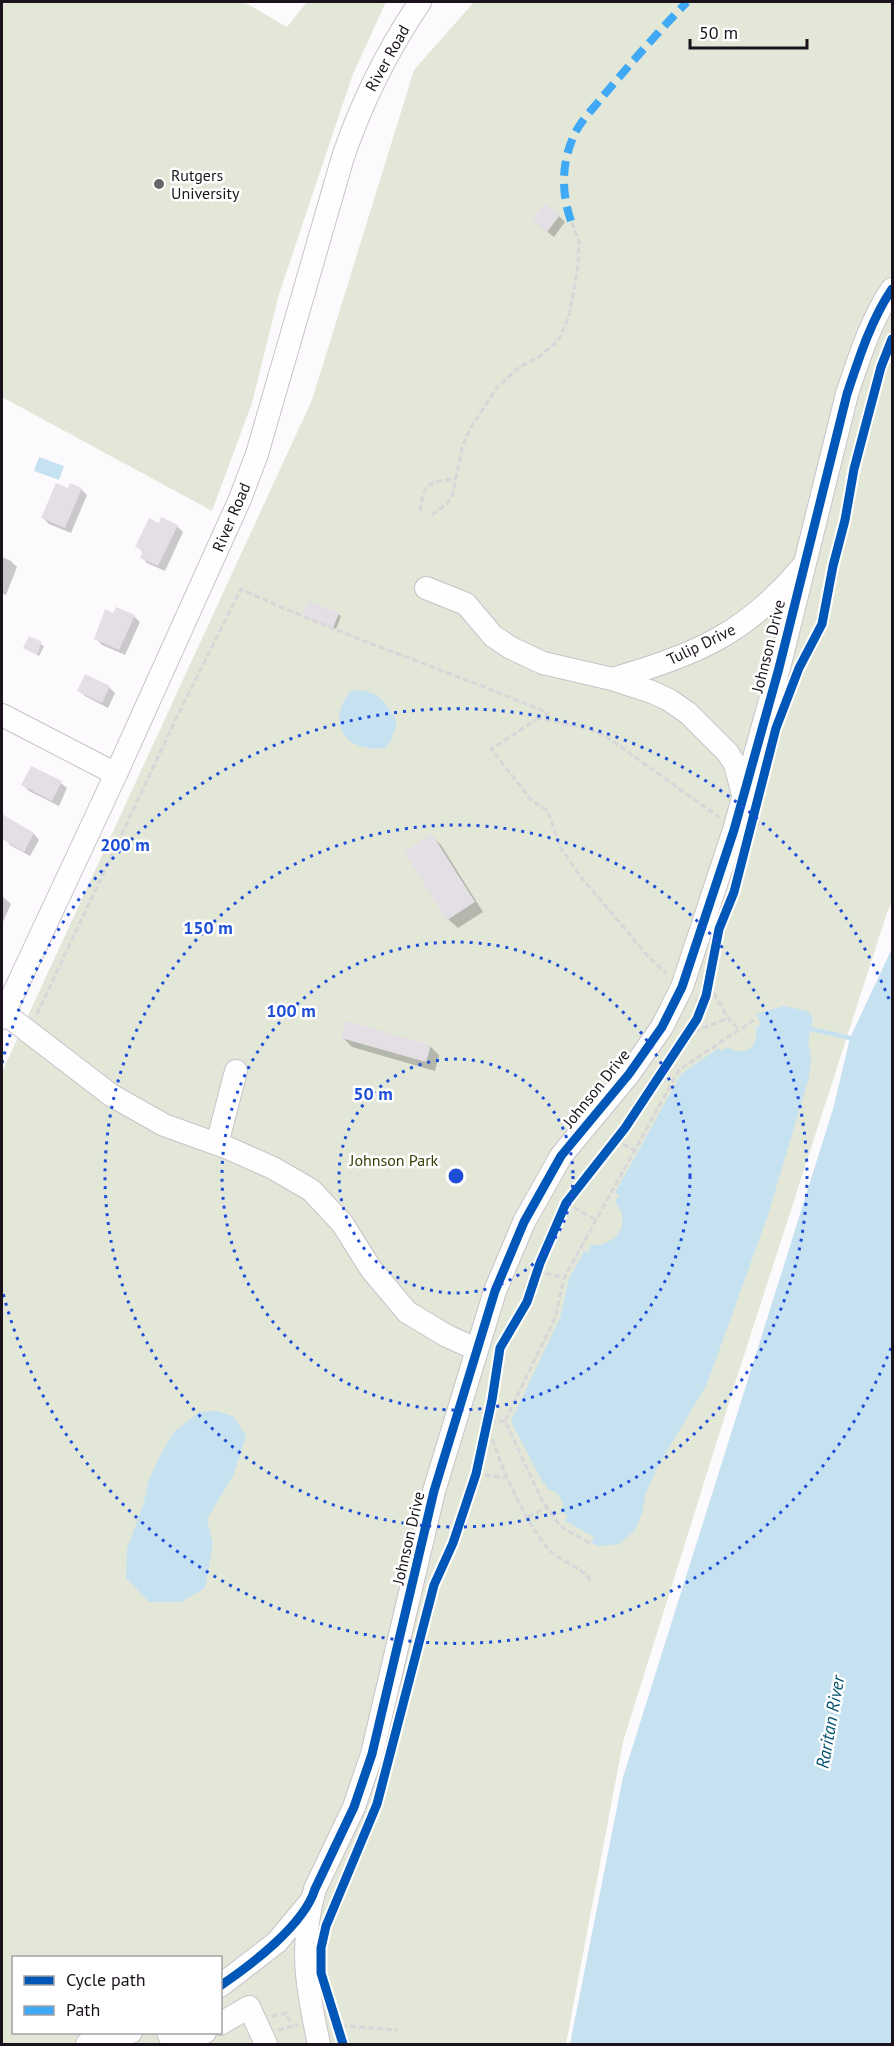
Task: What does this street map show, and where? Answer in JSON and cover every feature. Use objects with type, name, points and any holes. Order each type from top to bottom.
[{"type":"street","name":"River Road","points":[[3,1016],[116,774],[240,499],[257,454],[357,115],[399,33],[420,2]]},
{"type":"street","name":"Johnson Drive","points":[[328,2032],[306,1982],[305,1950],[311,1901],[354,1807],[372,1754],[434,1491],[495,1291],[524,1221],[561,1156],[629,1074],[662,1028],[677,998],[734,830],[779,668],[847,394],[858,360],[883,302],[892,289]]},
{"type":"street","name":"Tulip Drive","points":[[612,678],[656,666],[729,634],[762,609],[804,564]]},
{"type":"street","name":"Tulip Drive","points":[[426,588],[466,604],[493,636],[511,648],[543,663],[612,678],[669,700],[688,713],[718,742],[735,764],[743,796]]},
{"type":"street","points":[[2,715],[116,774]]},
{"type":"street","points":[[3,1016],[28,1031],[111,1095],[164,1125],[218,1144],[273,1168],[311,1190],[342,1223],[371,1269],[407,1312],[476,1350]]},
{"type":"street","points":[[218,1144],[236,1071]]},
{"type":"street","points":[[265,2041],[249,2007],[228,1981],[277,1942],[311,1901]]},
{"type":"street","points":[[222,2023],[249,2007]]},
{"type":"street","points":[[87,2044],[124,2034]]},
{"type":"street","points":[[184,2044],[202,2034]]},
{"type":"path","points":[[432,515],[448,503],[453,493],[466,438],[495,390],[518,368],[540,356],[558,341],[569,317],[578,266],[579,242],[571,221]]},
{"type":"path","points":[[420,511],[423,492],[427,485],[432,482],[456,479]]},
{"type":"path","points":[[28,1031],[175,721],[241,589],[300,616],[476,682],[548,713],[491,749],[532,801],[548,811],[560,847],[581,877],[647,955],[675,981]]},
{"type":"path","points":[[539,718],[589,729],[607,737],[734,830]]},
{"type":"path","points":[[679,1046],[698,1016],[710,976]]},
{"type":"path","points":[[708,987],[728,1018],[739,1030]]},
{"type":"path","points":[[686,1035],[728,1018]]},
{"type":"path","points":[[505,1422],[555,1318],[564,1278],[679,1070],[754,1020]]},
{"type":"path","points":[[614,1141],[634,1150]]},
{"type":"path","points":[[561,1214],[569,1199],[596,1220]]},
{"type":"path","points":[[534,1281],[538,1267],[564,1278]]},
{"type":"path","points":[[483,1443],[489,1411]]},
{"type":"path","points":[[487,1422],[505,1422]]},
{"type":"path","points":[[487,1422],[508,1478],[546,1546],[587,1575],[591,1582]]},
{"type":"path","points":[[505,1422],[547,1507],[560,1526],[589,1542]]},
{"type":"path","points":[[473,1484],[478,1464]]},
{"type":"path","points":[[476,1474],[508,1478]]},
{"type":"path","points":[[528,1516],[547,1507]]},
{"type":"path","points":[[328,2032],[333,2015]]},
{"type":"path","points":[[265,2041],[287,2026],[303,2025]]},
{"type":"path","points":[[328,2032],[398,2030]]},
{"type":"path","points":[[328,2032],[340,2035]]},
{"type":"green space","name":"Rutgers University","points":[[2,2],[244,2],[287,27],[307,2],[386,2],[353,74],[279,294],[252,403],[212,511],[2,397]]},
{"type":"green space","name":"Johnson Park","points":[[474,2],[892,2],[892,901],[737,1377],[623,1742],[566,2044],[2,2044],[2,1072],[312,400],[414,70]]},
{"type":"water","points":[[39,457],[64,466],[59,480],[34,471]]},
{"type":"water","points":[[351,690],[368,692],[379,697],[397,722],[391,741],[385,748],[371,749],[359,746],[343,733],[340,713],[343,702]]},
{"type":"water","name":"Raritan River","points":[[892,948],[892,2044],[570,2044],[623,1777],[833,1109],[850,1038]]},
{"type":"water","points":[[784,1006],[807,1011],[813,1017],[808,1042],[811,1057],[809,1077],[768,1215],[707,1384],[658,1466],[646,1492],[642,1513],[635,1530],[619,1544],[600,1546],[591,1543],[594,1537],[565,1521],[568,1516],[563,1512],[560,1497],[547,1489],[546,1483],[543,1483],[511,1421],[560,1318],[569,1279],[584,1251],[588,1252],[591,1245],[608,1242],[619,1232],[622,1218],[615,1202],[619,1195],[615,1193],[681,1074],[719,1048],[722,1051],[727,1047],[739,1051],[749,1049],[756,1041],[756,1028],[761,1024],[756,1014]]},
{"type":"water","points":[[216,1411],[233,1416],[246,1436],[233,1476],[207,1519],[213,1544],[205,1588],[181,1602],[149,1602],[126,1578],[127,1549],[144,1502],[148,1482],[174,1432],[199,1412]]},
{"type":"building","points":[[545,204],[560,215],[547,232],[532,220]]},
{"type":"building","points":[[56,483],[68,488],[70,483],[82,488],[65,528],[41,518]]},
{"type":"building","points":[[161,517],[178,525],[158,566],[140,558],[143,550],[135,547],[149,518],[159,523]]},
{"type":"building","points":[[309,601],[339,613],[333,628],[303,616]]},
{"type":"building","points":[[116,607],[135,615],[119,650],[94,639],[105,609],[113,613]]},
{"type":"building","points":[[29,636],[42,642],[37,655],[23,648]]},
{"type":"building","points":[[85,674],[110,686],[102,703],[77,691]]},
{"type":"building","points":[[31,766],[62,781],[52,801],[21,785]]},
{"type":"building","points":[[2,814],[34,833],[24,852],[2,839]]},
{"type":"building","points":[[432,834],[475,902],[447,920],[404,852]]},
{"type":"building","points":[[346,1021],[431,1045],[426,1062],[341,1038]]},
{"type":"waterway","points":[[811,1029],[850,1038]]},
{"type":"marked path","points":[[571,221],[566,201],[564,171],[568,150],[578,128],[614,83],[687,2]]},
{"type":"cycle path","points":[[222,1985],[261,1956],[300,1916],[309,1903],[354,1807],[372,1754],[434,1491],[495,1291],[524,1222],[561,1156],[629,1074],[662,1027],[682,987],[734,830],[779,668],[847,394],[872,326],[892,289]]},
{"type":"cycle path","points":[[343,2044],[321,1973],[321,1948],[326,1926],[377,1804],[434,1585],[453,1543],[476,1474],[492,1400],[500,1348],[527,1302],[540,1263],[566,1203],[625,1128],[697,1019],[706,996],[719,929],[734,892],[776,728],[799,668],[822,624],[854,469],[881,367],[892,339]]},
{"type":"place","name":"Rutgers University","points":[[159,184]]}]
